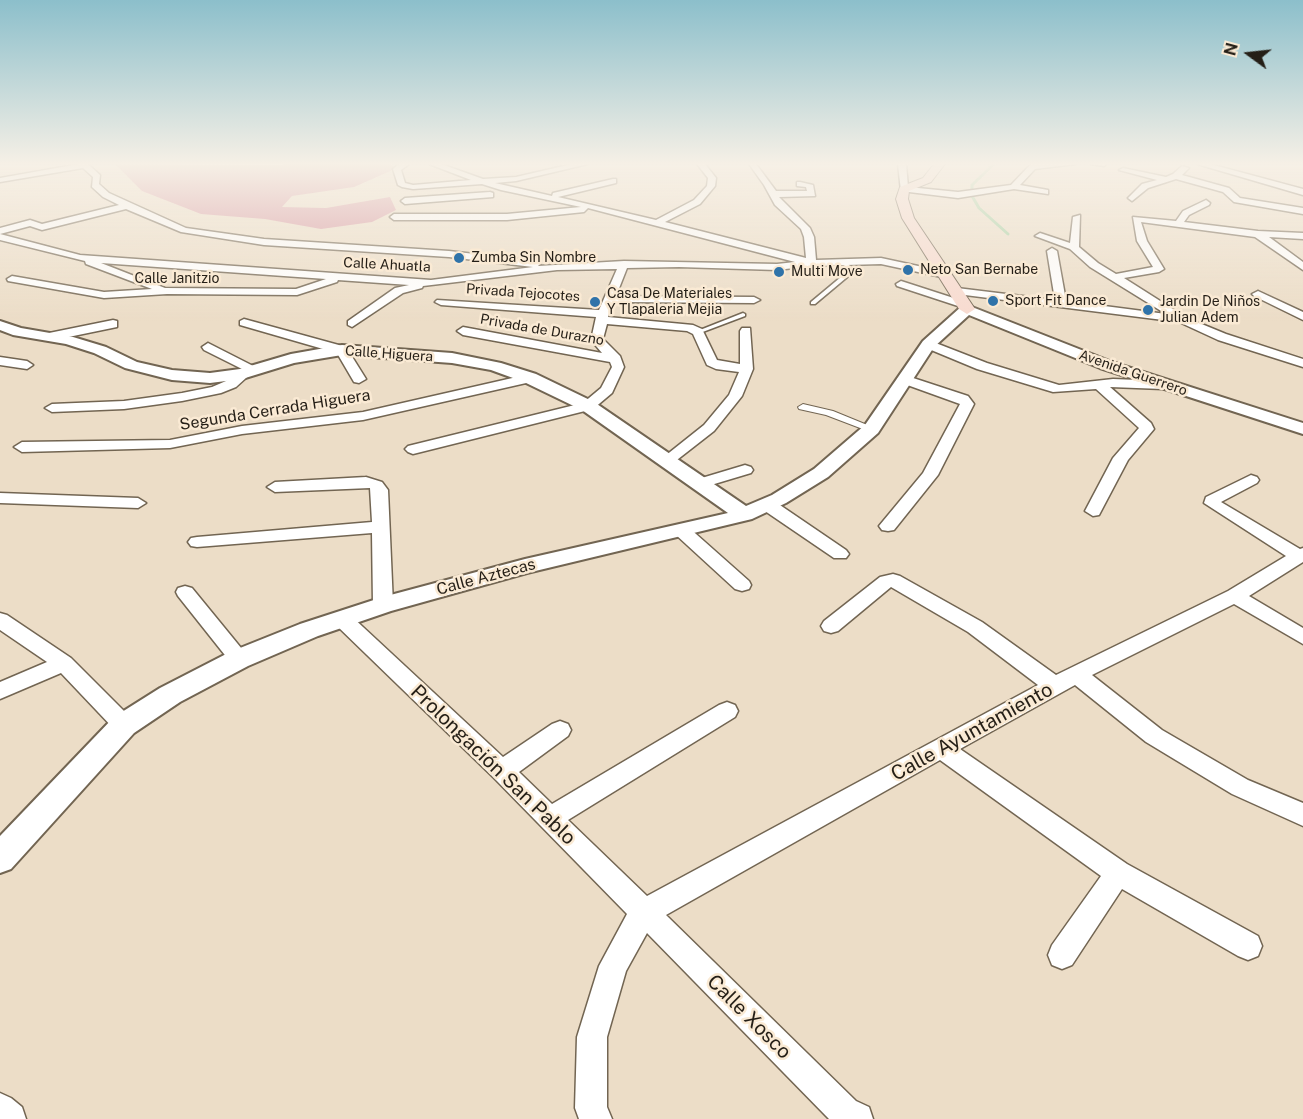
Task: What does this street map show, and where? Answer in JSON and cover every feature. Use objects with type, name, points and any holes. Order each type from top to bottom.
[{"type":"main road","points":[[907,216],[963,302]]},
{"type":"street","points":[[0,231],[30,223],[42,227],[86,216]]},
{"type":"street","points":[[148,216],[162,223],[213,236],[316,247],[484,258],[557,267]]},
{"type":"street","points":[[394,217],[515,216]]},
{"type":"street","points":[[631,216],[811,263],[881,261],[946,275]]},
{"type":"street","points":[[656,223],[669,216]]},
{"type":"street","points":[[792,216],[805,228],[811,263]]},
{"type":"street","points":[[1180,228],[1185,216]]},
{"type":"street","points":[[1074,248],[1077,217]]},
{"type":"street","points":[[1115,277],[1159,269],[1142,242],[1136,219],[1180,228],[1303,236]]},
{"type":"street","points":[[1258,234],[1303,267]]},
{"type":"street","points":[[1040,236],[1074,248],[1094,265],[1183,320],[1222,337],[1303,363]]},
{"type":"street","name":"Calle Ahuatla","points":[[0,237],[80,258],[341,278],[431,282],[557,267],[624,264],[777,267],[811,263]]},
{"type":"street","points":[[784,248],[810,250]]},
{"type":"street","points":[[1052,250],[1061,305]]},
{"type":"street","points":[[80,258],[167,291]]},
{"type":"street","points":[[413,450],[588,406],[607,390],[615,378],[618,367],[615,359],[597,340],[602,317],[624,264]]},
{"type":"street","name":"Calle Janitzio","points":[[12,279],[104,295],[167,291],[297,292],[341,278]]},
{"type":"street","points":[[352,323],[399,290],[431,282]]},
{"type":"street","points":[[901,284],[963,302],[1061,305],[1183,320]]},
{"type":"street","points":[[1278,291],[1258,294],[1303,317]]},
{"type":"street","points":[[609,299],[754,300]]},
{"type":"street","name":"Privada Tejocotes","points":[[441,302],[668,324],[698,332]]},
{"type":"street","name":"Calle Aztecas","points":[[0,858],[124,725],[170,695],[239,659],[383,605],[525,566],[756,510],[821,473],[872,429],[928,344],[963,302]]},
{"type":"street","name":"Avenida Guerrero","points":[[963,302],[1106,365],[1303,429]]},
{"type":"street","points":[[244,322],[342,350],[359,379]]},
{"type":"street","points":[[49,337],[112,324]]},
{"type":"street","name":"Calle Higuera","points":[[0,326],[18,332],[68,340],[100,350],[131,366],[172,375],[210,378],[248,372],[291,359],[342,350],[452,358],[495,366],[530,378],[588,406],[701,483],[756,510]]},
{"type":"street","name":"Privada de Durazno","points":[[463,331],[615,359]]},
{"type":"street","points":[[668,460],[709,428],[735,396],[747,369],[746,331]]},
{"type":"street","points":[[698,332],[712,362],[747,369]]},
{"type":"street","points":[[928,344],[982,366],[1058,389],[1098,384],[1163,385]]},
{"type":"street","points":[[52,408],[124,405],[182,397],[216,390],[231,384],[248,372],[208,347]]},
{"type":"street","points":[[0,361],[27,365]]},
{"type":"street","name":"Segunda Cerrada Higuera","points":[[22,447],[170,444],[242,430],[363,416],[530,378]]},
{"type":"street","points":[[888,526],[930,475],[967,404],[963,399],[904,379]]},
{"type":"street","points":[[1093,511],[1121,458],[1147,429],[1098,384]]},
{"type":"street","points":[[803,407],[829,413],[872,429]]},
{"type":"street","points":[[701,483],[745,470]]},
{"type":"street","points":[[1251,480],[1212,500],[1212,503],[1301,555]]},
{"type":"street","points":[[275,487],[366,482],[376,485],[380,490],[383,605]]},
{"type":"street","points":[[0,498],[138,502]]},
{"type":"street","points":[[756,510],[840,554]]},
{"type":"street","points":[[197,542],[380,527]]},
{"type":"street","points":[[681,530],[742,585]]},
{"type":"street","name":"Calle Ayuntamiento","points":[[643,913],[1076,674],[1235,596],[1301,555]]},
{"type":"street","points":[[831,626],[887,581],[893,580],[975,627],[1055,686]]},
{"type":"street","points":[[185,592],[239,659]]},
{"type":"street","points":[[1235,596],[1303,637]]},
{"type":"street","name":"Prolongación San Pablo","points":[[342,619],[502,771],[643,913]]},
{"type":"street","points":[[0,620],[64,663],[124,725]]},
{"type":"street","points":[[0,691],[64,663]]},
{"type":"street","points":[[1076,674],[1154,736],[1239,786],[1303,815]]},
{"type":"street","points":[[549,819],[727,711]]},
{"type":"street","points":[[502,771],[560,730]]},
{"type":"street","points":[[942,750],[1118,873],[1248,946]]},
{"type":"street","points":[[1062,955],[1118,873]]},
{"type":"street","points":[[596,1119],[591,1108],[592,1037],[613,966],[643,913]]},
{"type":"street","name":"Calle Xosco","points":[[643,913],[845,1112],[857,1119]]},
{"type":"street","points":[[0,1109],[10,1119]]},
{"type":"lane","points":[[813,303],[850,272],[844,261]]},
{"type":"lane","points":[[698,332],[743,315]]},
{"type":"shaded area","points":[[229,216],[384,216],[372,222],[321,229],[265,219]]},
{"type":"waterway","points":[[988,216],[1008,234]]},
{"type":"place","name":"Zumba Sin Nombre","points":[[459,258]]},
{"type":"place","name":"Neto San Bernabe","points":[[908,270]]},
{"type":"place","name":"Multi Move","points":[[779,272]]},
{"type":"place","name":"Sport Fit Dance","points":[[993,301]]},
{"type":"place","name":"Casa De Materiales Y Tlapaleria Mejia","points":[[595,302]]},
{"type":"place","name":"Jardin De Niños Julian Adem","points":[[1148,310]]}]
